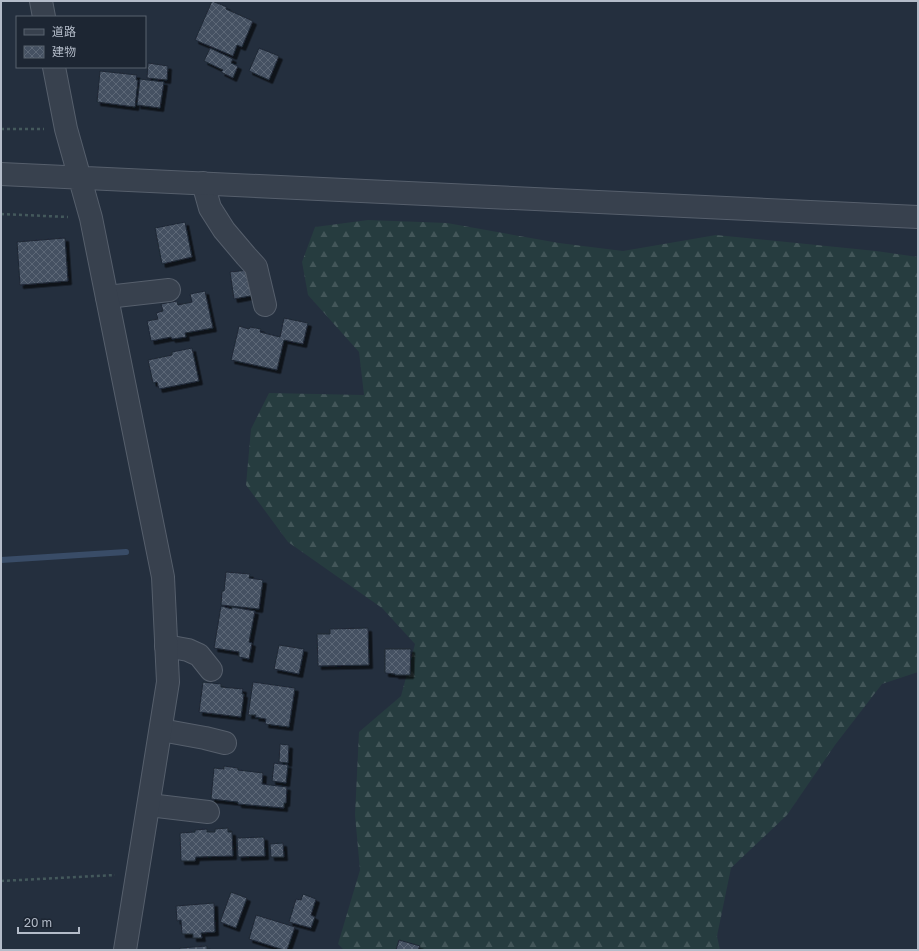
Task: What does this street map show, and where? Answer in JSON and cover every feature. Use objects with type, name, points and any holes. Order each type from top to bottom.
[{"type":"street","points":[[41,1],[44,16]]},
{"type":"street","points":[[54,68],[66,129],[91,218],[163,577],[168,682],[125,950]]},
{"type":"street","points":[[1,174],[918,217]]},
{"type":"street","points":[[202,183],[210,208],[221,225],[256,266],[265,305]]},
{"type":"street","points":[[107,297],[169,290]]},
{"type":"street","points":[[166,646],[188,650],[199,655],[211,670]]},
{"type":"street","points":[[161,730],[225,743]]},
{"type":"street","points":[[149,805],[208,812]]},
{"type":"path","points":[[1,129],[66,129]]},
{"type":"path","points":[[1,214],[91,218]]},
{"type":"path","points":[[1,881],[138,874]]},
{"type":"green space","points":[[368,220],[447,223],[559,243],[623,251],[716,235],[876,251],[918,257],[918,672],[882,684],[835,745],[787,815],[731,868],[717,936],[720,950],[344,950],[338,944],[360,870],[355,815],[359,732],[401,696],[415,644],[382,608],[288,542],[246,485],[251,429],[269,393],[364,395],[359,352],[308,295],[302,262],[315,227]]},
{"type":"building","points":[[212,1],[253,21],[242,47],[237,45],[233,56],[195,40]]},
{"type":"building","points":[[210,48],[233,59],[231,63],[238,66],[233,78],[221,72],[223,70],[204,61]]},
{"type":"building","points":[[259,48],[279,56],[269,80],[249,71]]},
{"type":"building","points":[[148,63],[168,66],[167,80],[147,78]]},
{"type":"building","points":[[100,71],[137,75],[136,80],[138,80],[135,107],[97,102]]},
{"type":"building","points":[[140,79],[164,82],[160,108],[137,105]]},
{"type":"building","points":[[185,222],[192,257],[162,264],[155,228]]},
{"type":"building","points":[[65,238],[68,281],[20,285],[17,242]]},
{"type":"building","points":[[249,270],[255,295],[234,299],[230,272]]},
{"type":"building","points":[[205,291],[213,328],[185,333],[186,337],[172,339],[171,337],[151,341],[147,321],[158,319],[156,313],[163,311],[161,304],[177,301],[178,305],[192,302],[190,294]]},
{"type":"building","points":[[284,318],[308,323],[303,344],[284,340],[277,370],[231,360],[239,326],[249,329],[250,327],[261,329],[260,332],[280,337]]},
{"type":"building","points":[[192,348],[199,381],[159,389],[157,382],[153,383],[148,360],[172,355],[172,352]]},
{"type":"building","points":[[226,572],[250,574],[249,578],[263,580],[259,609],[221,605]]},
{"type":"building","points":[[221,606],[232,609],[232,607],[255,611],[249,642],[252,643],[249,659],[239,657],[239,652],[214,648]]},
{"type":"building","points":[[368,628],[369,665],[318,666],[317,634],[330,634],[330,629]]},
{"type":"building","points":[[279,645],[304,649],[299,674],[274,669]]},
{"type":"building","points":[[385,649],[411,649],[410,675],[385,673]]},
{"type":"building","points":[[203,682],[221,684],[221,687],[243,689],[242,694],[244,694],[241,717],[199,712]]},
{"type":"building","points":[[253,682],[295,688],[289,727],[265,724],[266,719],[255,717],[256,715],[248,715]]},
{"type":"building","points":[[280,744],[289,745],[288,763],[279,762]]},
{"type":"building","points":[[274,763],[288,765],[286,783],[272,781]]},
{"type":"building","points":[[224,766],[238,768],[238,770],[263,773],[262,784],[287,787],[286,803],[284,803],[284,808],[238,804],[238,802],[211,799],[214,768],[224,769]]},
{"type":"building","points":[[228,828],[228,832],[232,832],[233,856],[196,857],[195,861],[181,861],[180,833],[195,832],[195,830],[207,829],[207,832],[215,832],[215,829]]},
{"type":"building","points":[[264,837],[265,856],[238,857],[237,838]]},
{"type":"building","points":[[283,843],[284,857],[271,857],[270,844]]},
{"type":"building","points":[[231,892],[247,898],[236,928],[220,922]]},
{"type":"building","points":[[303,894],[316,899],[311,915],[315,917],[311,928],[289,922],[296,899],[301,900]]},
{"type":"building","points":[[214,903],[215,932],[201,933],[202,938],[193,938],[193,934],[182,934],[181,920],[177,921],[176,906]]},
{"type":"building","points":[[256,915],[295,927],[287,950],[249,939]]},
{"type":"building","points":[[399,940],[420,946],[418,950],[396,950]]},
{"type":"building","points":[[207,946],[207,950],[180,950],[180,948]]},
{"type":"waterway","points":[[1,560],[126,552]]}]
